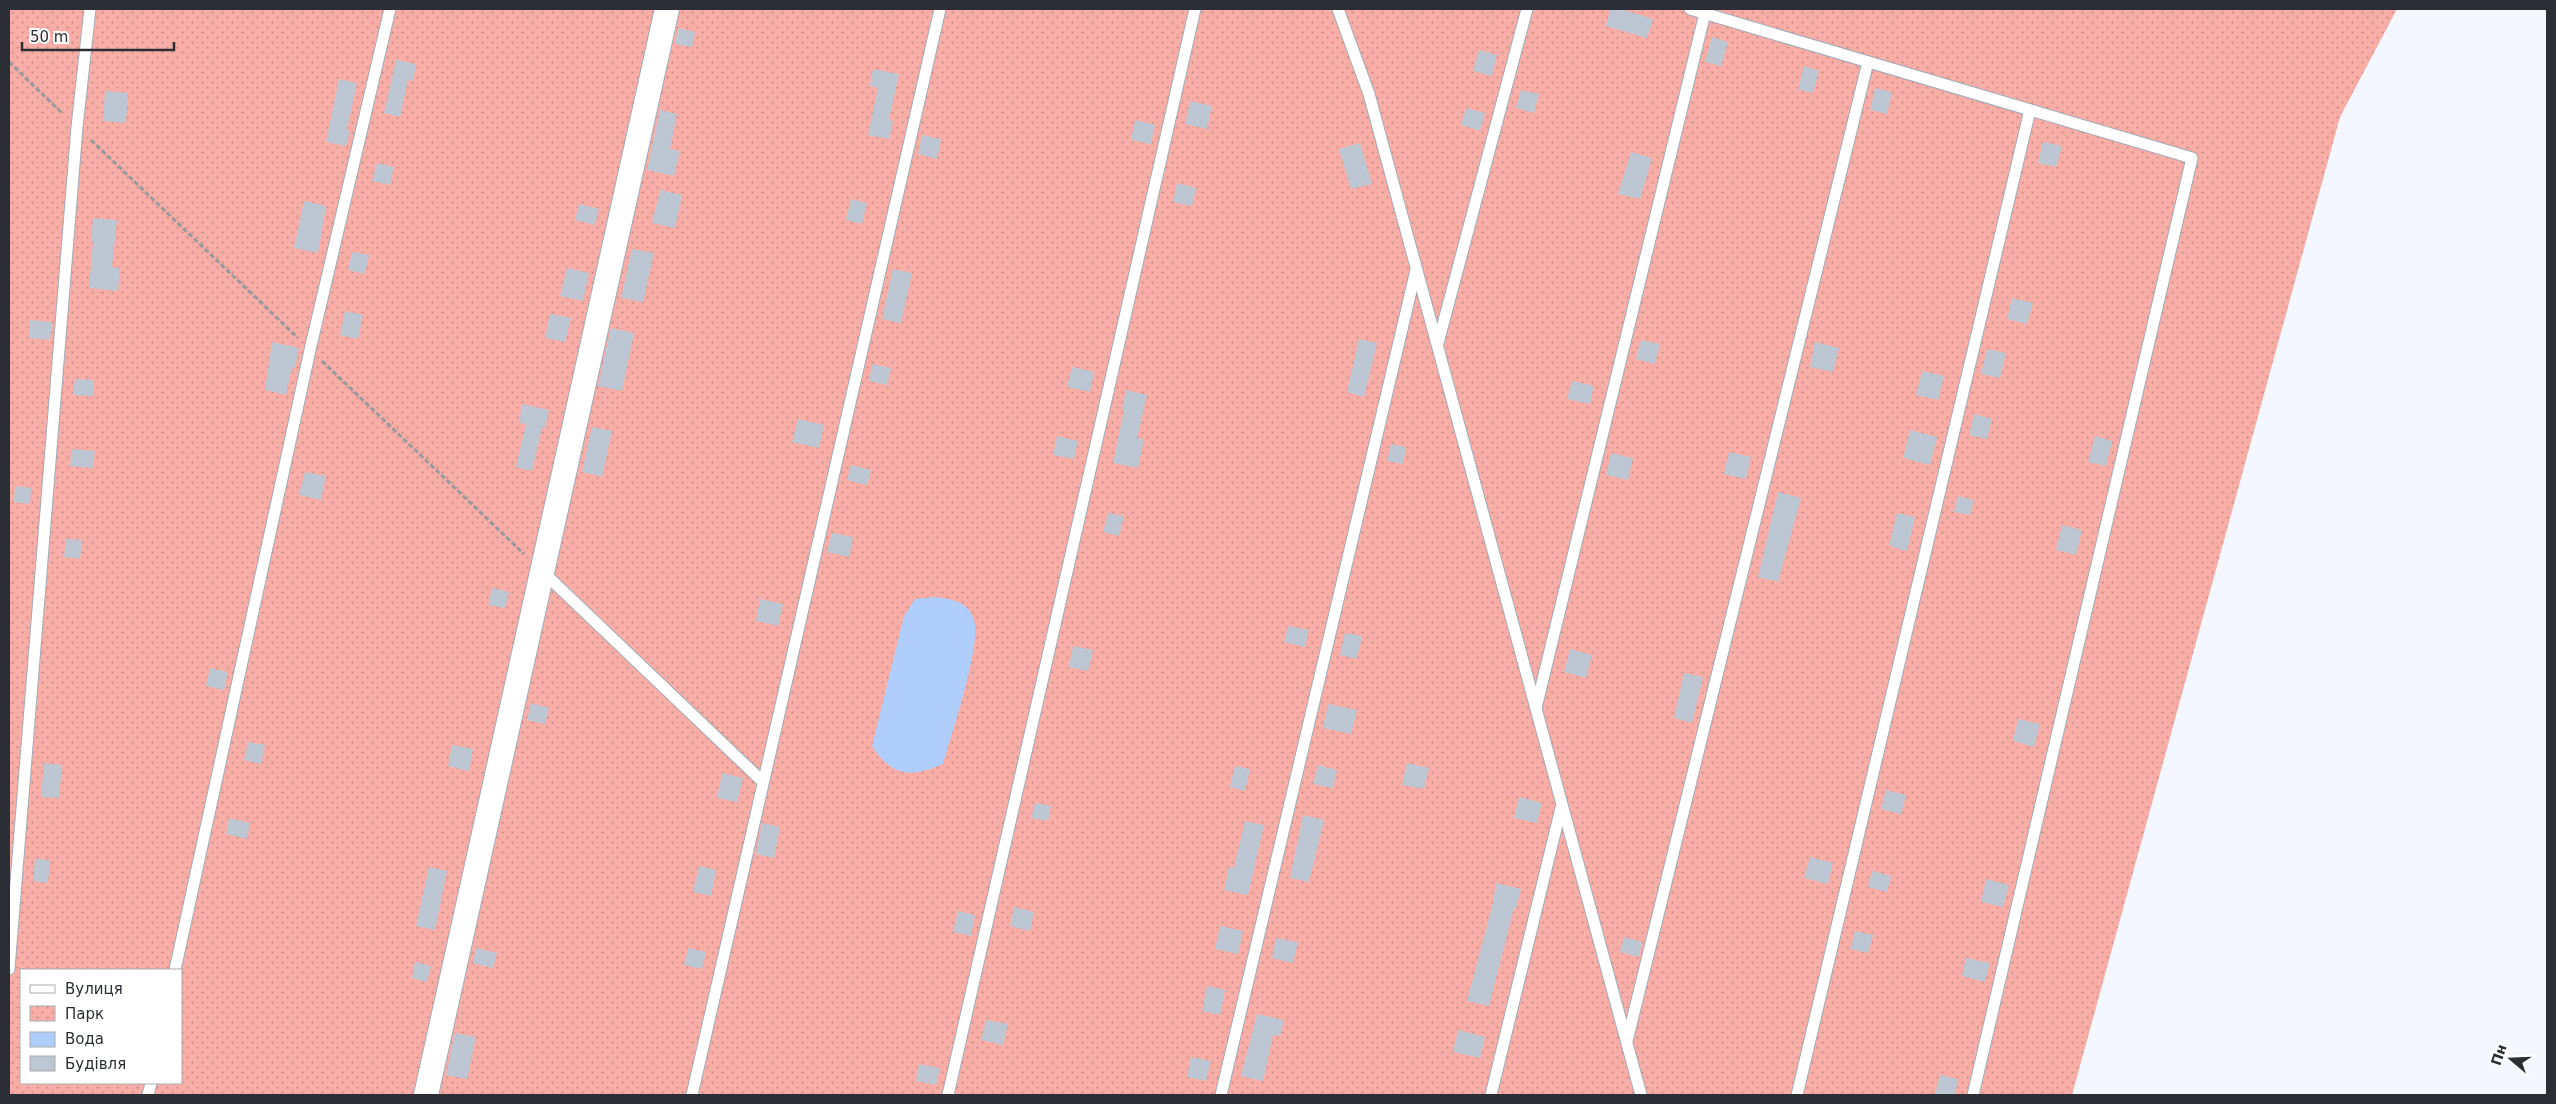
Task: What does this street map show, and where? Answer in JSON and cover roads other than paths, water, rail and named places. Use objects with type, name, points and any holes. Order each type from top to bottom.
[{"type":"street","points":[[426,1095],[667,9]]},
{"type":"lane","points":[[9,969],[77,127],[90,9]]},
{"type":"lane","points":[[175,969],[310,350],[390,9]]},
{"type":"lane","points":[[692,1095],[762,781],[940,9]]},
{"type":"lane","points":[[948,1095],[1195,9]]},
{"type":"lane","points":[[1338,9],[1370,94],[1641,1095]]},
{"type":"lane","points":[[1437,344],[1527,9]]},
{"type":"lane","points":[[1690,9],[2192,158],[1973,1095]]},
{"type":"lane","points":[[1536,709],[1705,13]]},
{"type":"lane","points":[[1626,1042],[1868,62]]},
{"type":"lane","points":[[1797,1095],[2030,110]]},
{"type":"lane","points":[[1221,1095],[1416,267]]},
{"type":"lane","points":[[542,571],[762,781]]},
{"type":"lane","points":[[1491,1095],[1562,805]]},
{"type":"water","points":[[934,597],[956,601],[970,611],[975,629],[974,646],[959,711],[943,764],[931,769],[911,773],[903,772],[887,764],[872,746],[904,616],[915,599]]}]
